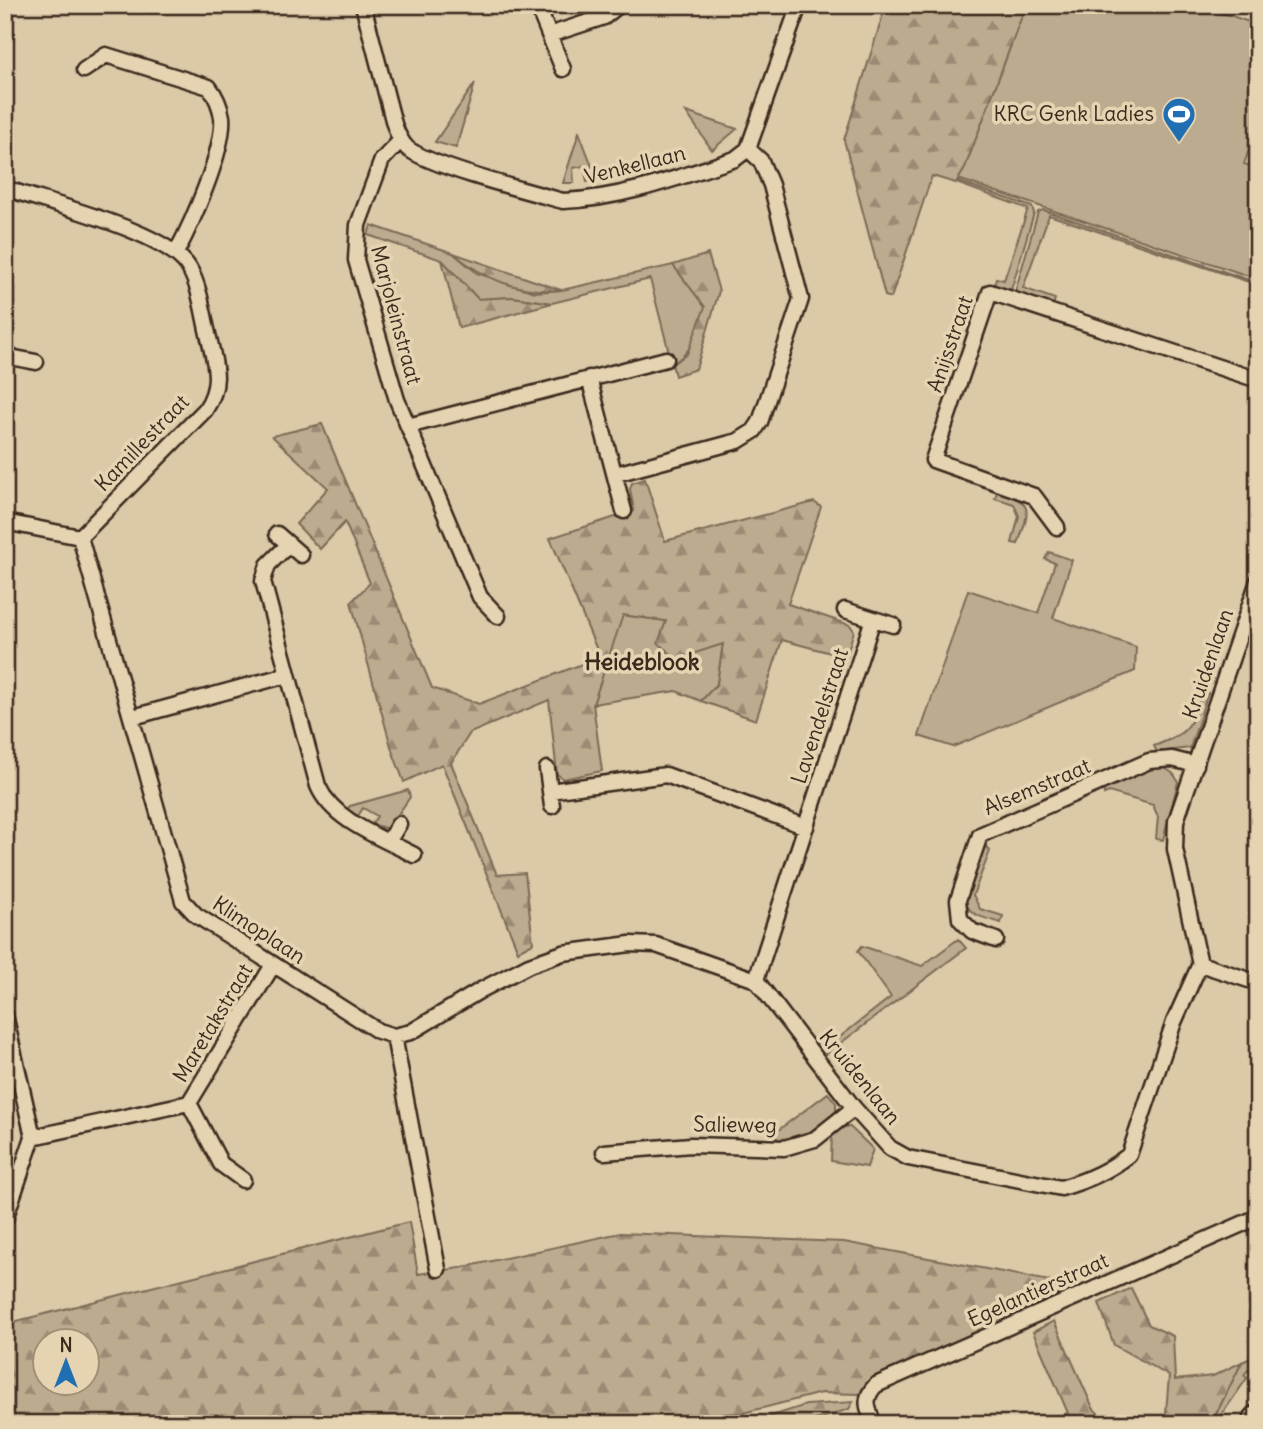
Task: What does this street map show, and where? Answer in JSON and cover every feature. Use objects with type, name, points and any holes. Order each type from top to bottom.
[{"type":"street","points":[[363,5],[400,141]]},
{"type":"street","points":[[537,5],[563,69]]},
{"type":"street","points":[[549,35],[604,17],[620,5]]},
{"type":"street","points":[[616,474],[738,441],[754,431],[760,422],[800,299],[771,185],[761,161],[748,149],[799,5]]},
{"type":"street","points":[[84,70],[106,55],[126,59],[209,87],[217,97],[222,118],[219,144],[191,226],[176,253]]},
{"type":"street","name":"Venkellaan","points":[[400,141],[409,149],[432,160],[563,201],[585,201],[628,191],[735,159],[748,149]]},
{"type":"street","name":"Marjoleinstraat","points":[[400,141],[382,160],[355,243],[363,285],[408,426],[480,597],[498,616]]},
{"type":"street","name":"Kamillestraat","points":[[5,188],[154,239],[176,253],[189,267],[197,288],[219,377],[205,410],[80,537]]},
{"type":"street","name":"Anijsstraat","points":[[1057,527],[1034,496],[933,460],[990,292],[1258,380]]},
{"type":"street","points":[[5,356],[36,362]]},
{"type":"street","points":[[408,426],[666,359]]},
{"type":"street","points":[[589,378],[624,511]]},
{"type":"street","points":[[5,522],[80,537]]},
{"type":"street","points":[[277,534],[301,555]]},
{"type":"street","name":"Klimoplaan","points":[[80,537],[133,717],[176,884],[183,901],[196,915],[273,965],[378,1031],[394,1035]]},
{"type":"street","points":[[289,544],[268,565],[263,581],[324,801],[336,811],[414,855]]},
{"type":"street","name":"Kruidenlaan","points":[[756,980],[854,1108],[890,1148],[908,1158],[1061,1188],[1080,1183],[1114,1167],[1129,1155],[1174,1022],[1200,964],[1175,849],[1176,821],[1258,581]]},
{"type":"street","points":[[845,610],[893,625]]},
{"type":"street","name":"Lavendelstraat","points":[[756,980],[873,619]]},
{"type":"street","points":[[133,717],[287,675]]},
{"type":"street","name":"Alsemstraat","points":[[996,940],[972,931],[960,919],[958,900],[980,835],[1149,761],[1172,759],[1196,765]]},
{"type":"street","points":[[547,769],[552,806]]},
{"type":"street","points":[[550,791],[666,775],[806,827]]},
{"type":"street","points":[[388,842],[399,824]]},
{"type":"street","points":[[438,1269],[394,1035],[411,1032],[490,985],[563,953],[630,944],[656,945],[756,980]]},
{"type":"street","points":[[1200,964],[1258,983]]},
{"type":"street","name":"Maretakstraat","points":[[33,1137],[189,1103],[273,965]]},
{"type":"street","points":[[5,1015],[33,1137],[5,1219]]},
{"type":"street","name":"Maretakstraat","points":[[189,1103],[221,1164],[243,1180]]},
{"type":"street","name":"Salieweg","points":[[604,1152],[691,1145],[784,1148],[815,1139],[854,1108]]},
{"type":"street","name":"Egelantierstraat","points":[[874,1424],[866,1405],[869,1392],[876,1385],[1258,1217]]},
{"type":"green space","points":[[886,5],[1026,5],[964,170],[956,183],[932,176],[891,298],[885,296],[844,140]]},
{"type":"green space","points":[[1026,5],[1200,5],[1258,25],[1258,124],[1244,164],[1258,168],[1258,279],[958,179],[964,170]]},
{"type":"green space","points":[[475,83],[456,148],[435,142]]},
{"type":"green space","points":[[686,112],[737,129],[712,150]]},
{"type":"green space","points":[[579,132],[597,179],[587,182],[584,166],[573,168],[574,183],[563,183]]},
{"type":"green space","points":[[957,181],[1032,207],[1034,213],[1011,290],[994,285],[996,278],[1004,280],[1028,209],[956,183]]},
{"type":"green space","points":[[1043,210],[1258,285],[1049,215],[1023,288],[1055,299],[1053,305],[1015,292],[1038,212]]},
{"type":"green space","points":[[371,225],[453,253],[477,273],[535,292],[562,290],[673,265],[705,307],[698,332],[686,353],[672,364],[650,279],[552,303],[512,297],[478,299],[442,260],[368,235]]},
{"type":"green space","points":[[453,253],[561,290],[531,289],[503,283],[477,271]]},
{"type":"green space","points":[[708,254],[719,291],[696,369],[675,376],[672,364],[687,354],[705,307],[673,265]]},
{"type":"green space","points":[[442,260],[478,299],[512,297],[552,303],[459,328]]},
{"type":"green space","points":[[322,424],[432,688],[479,704],[600,657],[550,538],[634,511],[630,489],[632,483],[645,479],[665,541],[814,502],[821,507],[788,604],[850,625],[854,631],[846,657],[782,640],[756,720],[701,701],[717,684],[723,644],[677,659],[658,643],[666,621],[623,615],[593,704],[602,771],[563,779],[557,774],[549,700],[470,733],[451,763],[497,875],[525,873],[533,943],[518,951],[442,764],[404,782],[392,750],[351,602],[370,583],[345,522],[320,549],[296,524],[328,488],[272,436]]},
{"type":"green space","points":[[997,492],[1024,504],[1025,523],[1018,544],[1012,543],[1019,516],[1014,504],[995,498]]},
{"type":"green space","points":[[1049,552],[1072,560],[1053,618],[1136,647],[1135,671],[953,747],[919,736],[968,590],[1038,613],[1055,563],[1045,559]]},
{"type":"green space","points":[[622,615],[666,621],[723,644],[717,684],[701,701],[676,691],[593,704]]},
{"type":"green space","points":[[1202,691],[1208,693],[1190,748],[1157,752],[1154,746],[1175,737],[1187,727]]},
{"type":"green space","points":[[1154,767],[1169,770],[1178,782],[1163,840],[1156,839],[1158,817],[1153,805],[1109,792],[1104,794],[1103,788]]},
{"type":"green space","points":[[408,790],[410,797],[388,829],[372,824],[377,816],[363,808],[358,816],[347,809],[350,806]]},
{"type":"green space","points":[[985,845],[990,851],[973,895],[980,909],[1003,916],[1001,923],[973,913],[966,904],[965,898]]},
{"type":"green space","points":[[958,939],[966,948],[825,1055],[831,1044],[891,997],[858,951],[862,946],[922,966]]},
{"type":"green space","points":[[828,1093],[836,1103],[836,1111],[824,1123],[795,1137],[778,1139],[773,1134]]},
{"type":"green space","points":[[842,1127],[850,1127],[873,1149],[867,1167],[831,1161],[832,1135]]},
{"type":"green space","points":[[409,1222],[418,1274],[460,1268],[620,1233],[844,1242],[1055,1282],[1057,1298],[875,1376],[859,1394],[821,1393],[743,1413],[683,1416],[656,1424],[5,1424],[5,1324]]},
{"type":"green space","points":[[1131,1288],[1149,1325],[1173,1336],[1175,1380],[1213,1376],[1242,1362],[1211,1424],[1165,1424],[1169,1376],[1114,1345],[1099,1303]]},
{"type":"green space","points":[[1054,1321],[1093,1408],[1108,1424],[1045,1424],[1044,1421],[1068,1413],[1033,1332]]},
{"type":"green space","points":[[1257,1355],[1258,1362],[1251,1372],[1248,1370],[1244,1375],[1247,1378],[1218,1420],[1223,1424],[1211,1424],[1242,1362]]},
{"type":"green space","points":[[853,1402],[849,1409],[804,1424],[747,1424],[806,1405]]},
{"type":"place","name":"KRC Genk Ladies","points":[[1179,144]]},
{"type":"district","name":"Heideblook","points":[[642,662]]}]
